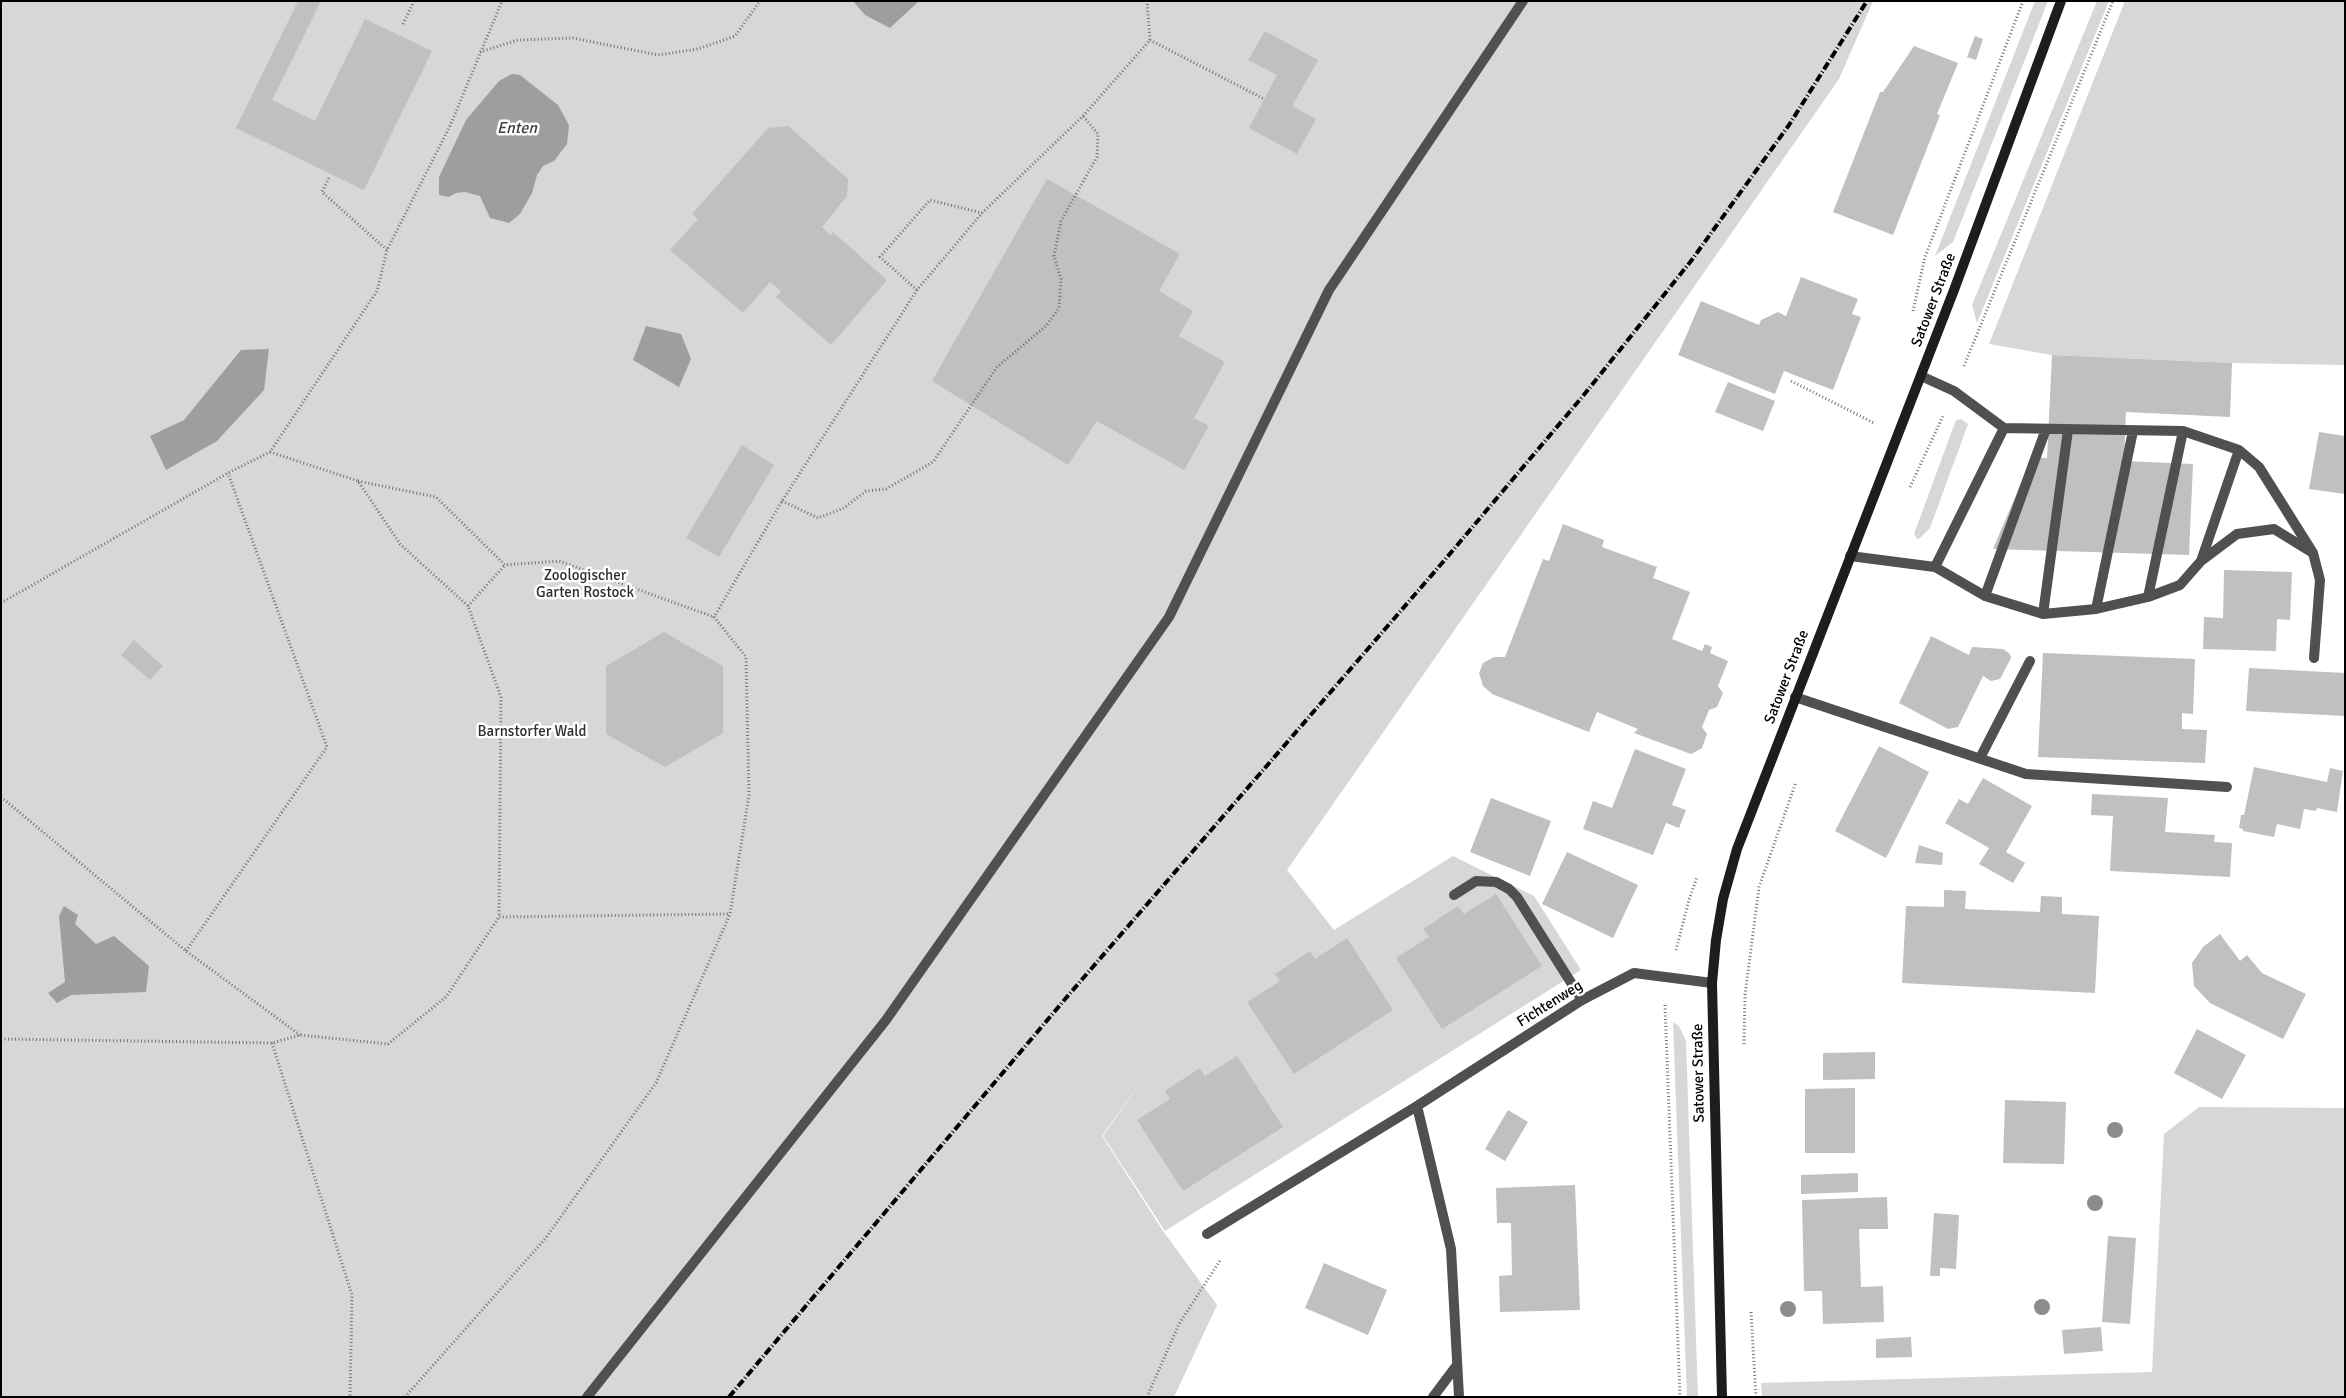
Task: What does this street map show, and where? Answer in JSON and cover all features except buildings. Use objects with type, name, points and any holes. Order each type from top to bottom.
[{"type":"main road","name":"Satower Straße","points":[[1722,1397],[1712,983],[1716,940],[1723,899],[1737,849],[1921,376],[2061,1]]},
{"type":"street","points":[[587,1397],[886,1020],[1169,617],[1329,290],[1523,1]]},
{"type":"street","points":[[1921,376],[1954,391],[2004,428],[2183,431],[2239,450],[2259,467],[2313,553],[2320,580],[2314,658]]},
{"type":"street","points":[[1935,567],[2004,428]]},
{"type":"street","points":[[1985,596],[2046,429]]},
{"type":"street","points":[[2043,614],[2068,430]]},
{"type":"street","points":[[2096,609],[2133,431]]},
{"type":"street","points":[[2148,597],[2183,431]]},
{"type":"street","points":[[2201,561],[2239,450]]},
{"type":"street","points":[[1850,556],[1935,567],[1985,596],[2043,614],[2096,609],[2148,597],[2180,585],[2201,561],[2236,534],[2274,529],[2313,553]]},
{"type":"street","points":[[1980,758],[2030,661]]},
{"type":"street","points":[[1795,697],[2026,774],[2228,787]]},
{"type":"street","points":[[1454,895],[1476,882],[1496,882],[1509,889],[1517,897],[1582,1000]]},
{"type":"street","name":"Fichtenweg","points":[[1207,1234],[1417,1106],[1582,1000],[1634,972],[1712,983]]},
{"type":"street","points":[[1417,1106],[1451,1249],[1459,1397]]},
{"type":"street","points":[[1433,1397],[1457,1365]]},
{"type":"path","points":[[403,24],[414,1]]},
{"type":"path","points":[[1,603],[228,473],[270,452],[377,291],[387,250],[450,126],[479,52],[502,1]]},
{"type":"path","points":[[479,52],[518,40],[573,38],[658,54],[698,49],[735,36],[760,1]]},
{"type":"path","points":[[714,616],[782,502],[917,290],[982,213],[1083,116],[1150,40],[1147,1]]},
{"type":"path","points":[[1911,320],[1925,257],[2023,1]]},
{"type":"path","points":[[1907,494],[1954,391],[2113,1]]},
{"type":"path","points":[[1150,40],[1264,99]]},
{"type":"path","points":[[782,502],[818,518],[844,508],[866,490],[886,489],[933,462],[997,367],[1050,320],[1059,308],[1061,279],[1054,256],[1062,221],[1097,157],[1098,134],[1083,116]]},
{"type":"path","points":[[329,178],[322,192],[387,250]]},
{"type":"path","points":[[917,290],[880,257],[930,200],[982,213]]},
{"type":"path","points":[[1791,381],[1873,423],[1898,433]]},
{"type":"path","points":[[270,452],[358,481],[436,496],[505,565]]},
{"type":"path","points":[[186,951],[327,747],[228,473]]},
{"type":"path","points":[[1,1039],[272,1042],[300,1036],[388,1044],[446,997],[499,917],[501,697],[468,606],[400,544],[358,481]]},
{"type":"path","points":[[405,1397],[545,1239],[656,1083],[730,914],[749,795],[746,657],[714,616],[559,561],[505,565],[468,606]]},
{"type":"path","points":[[1744,1044],[1745,994],[1758,887],[1797,778]]},
{"type":"path","points":[[1,797],[186,951],[300,1036]]},
{"type":"path","points":[[499,917],[730,914]]},
{"type":"path","points":[[1664,1014],[1680,1397]]},
{"type":"path","points":[[272,1042],[352,1295],[350,1397]]},
{"type":"path","points":[[1147,1397],[1179,1324],[1225,1254]]},
{"type":"path","points":[[1750,1307],[1756,1397]]},
{"type":"green space","name":"Barnstorfer Wald","points":[[1,1],[1873,1],[1839,79],[1287,870],[1334,930],[1453,856],[1534,896],[1581,970],[1165,1231],[1103,1136],[1149,1070],[1102,1136],[1163,1231],[1217,1305],[1174,1397],[1,1397]]},
{"type":"green space","points":[[2035,1],[2048,1],[1953,242],[1935,256]]},
{"type":"green space","points":[[2097,1],[2109,1],[1977,323],[1972,305]]},
{"type":"green space","points":[[2125,1],[2345,1],[2345,365],[2232,363],[2052,355],[1989,344]]},
{"type":"green space","points":[[1961,419],[1968,424],[1930,528],[1919,539],[1916,538],[1914,534],[1956,420]]},
{"type":"green space","points":[[1673,1022],[1679,1026],[1686,1041],[1698,1397],[1687,1397]]},
{"type":"green space","points":[[2199,1107],[2345,1108],[2345,1397],[1762,1397],[1761,1383],[2152,1372],[2164,1134]]},
{"type":"water","points":[[853,1],[919,1],[890,28],[865,15]]},
{"type":"water","name":"Enten","points":[[512,74],[520,75],[558,105],[569,125],[567,144],[554,161],[543,166],[537,175],[532,193],[520,214],[509,223],[490,218],[480,196],[465,192],[456,193],[449,197],[439,195],[439,177],[466,120],[499,81]]},
{"type":"water","points":[[646,326],[681,334],[691,359],[679,387],[633,360]]},
{"type":"water","points":[[269,349],[264,390],[217,441],[166,470],[150,436],[184,420],[241,350]]},
{"type":"water","points":[[64,906],[78,915],[75,924],[96,944],[114,936],[149,966],[146,992],[71,995],[57,1003],[48,993],[65,982],[59,916]]},
{"type":"railway","points":[[729,1397],[1066,998],[1443,562],[1583,396],[1691,261],[1789,125],[1867,1]]},
{"type":"park label","name":"Zoologischer Garten Rostock","points":[[585,584]]}]
